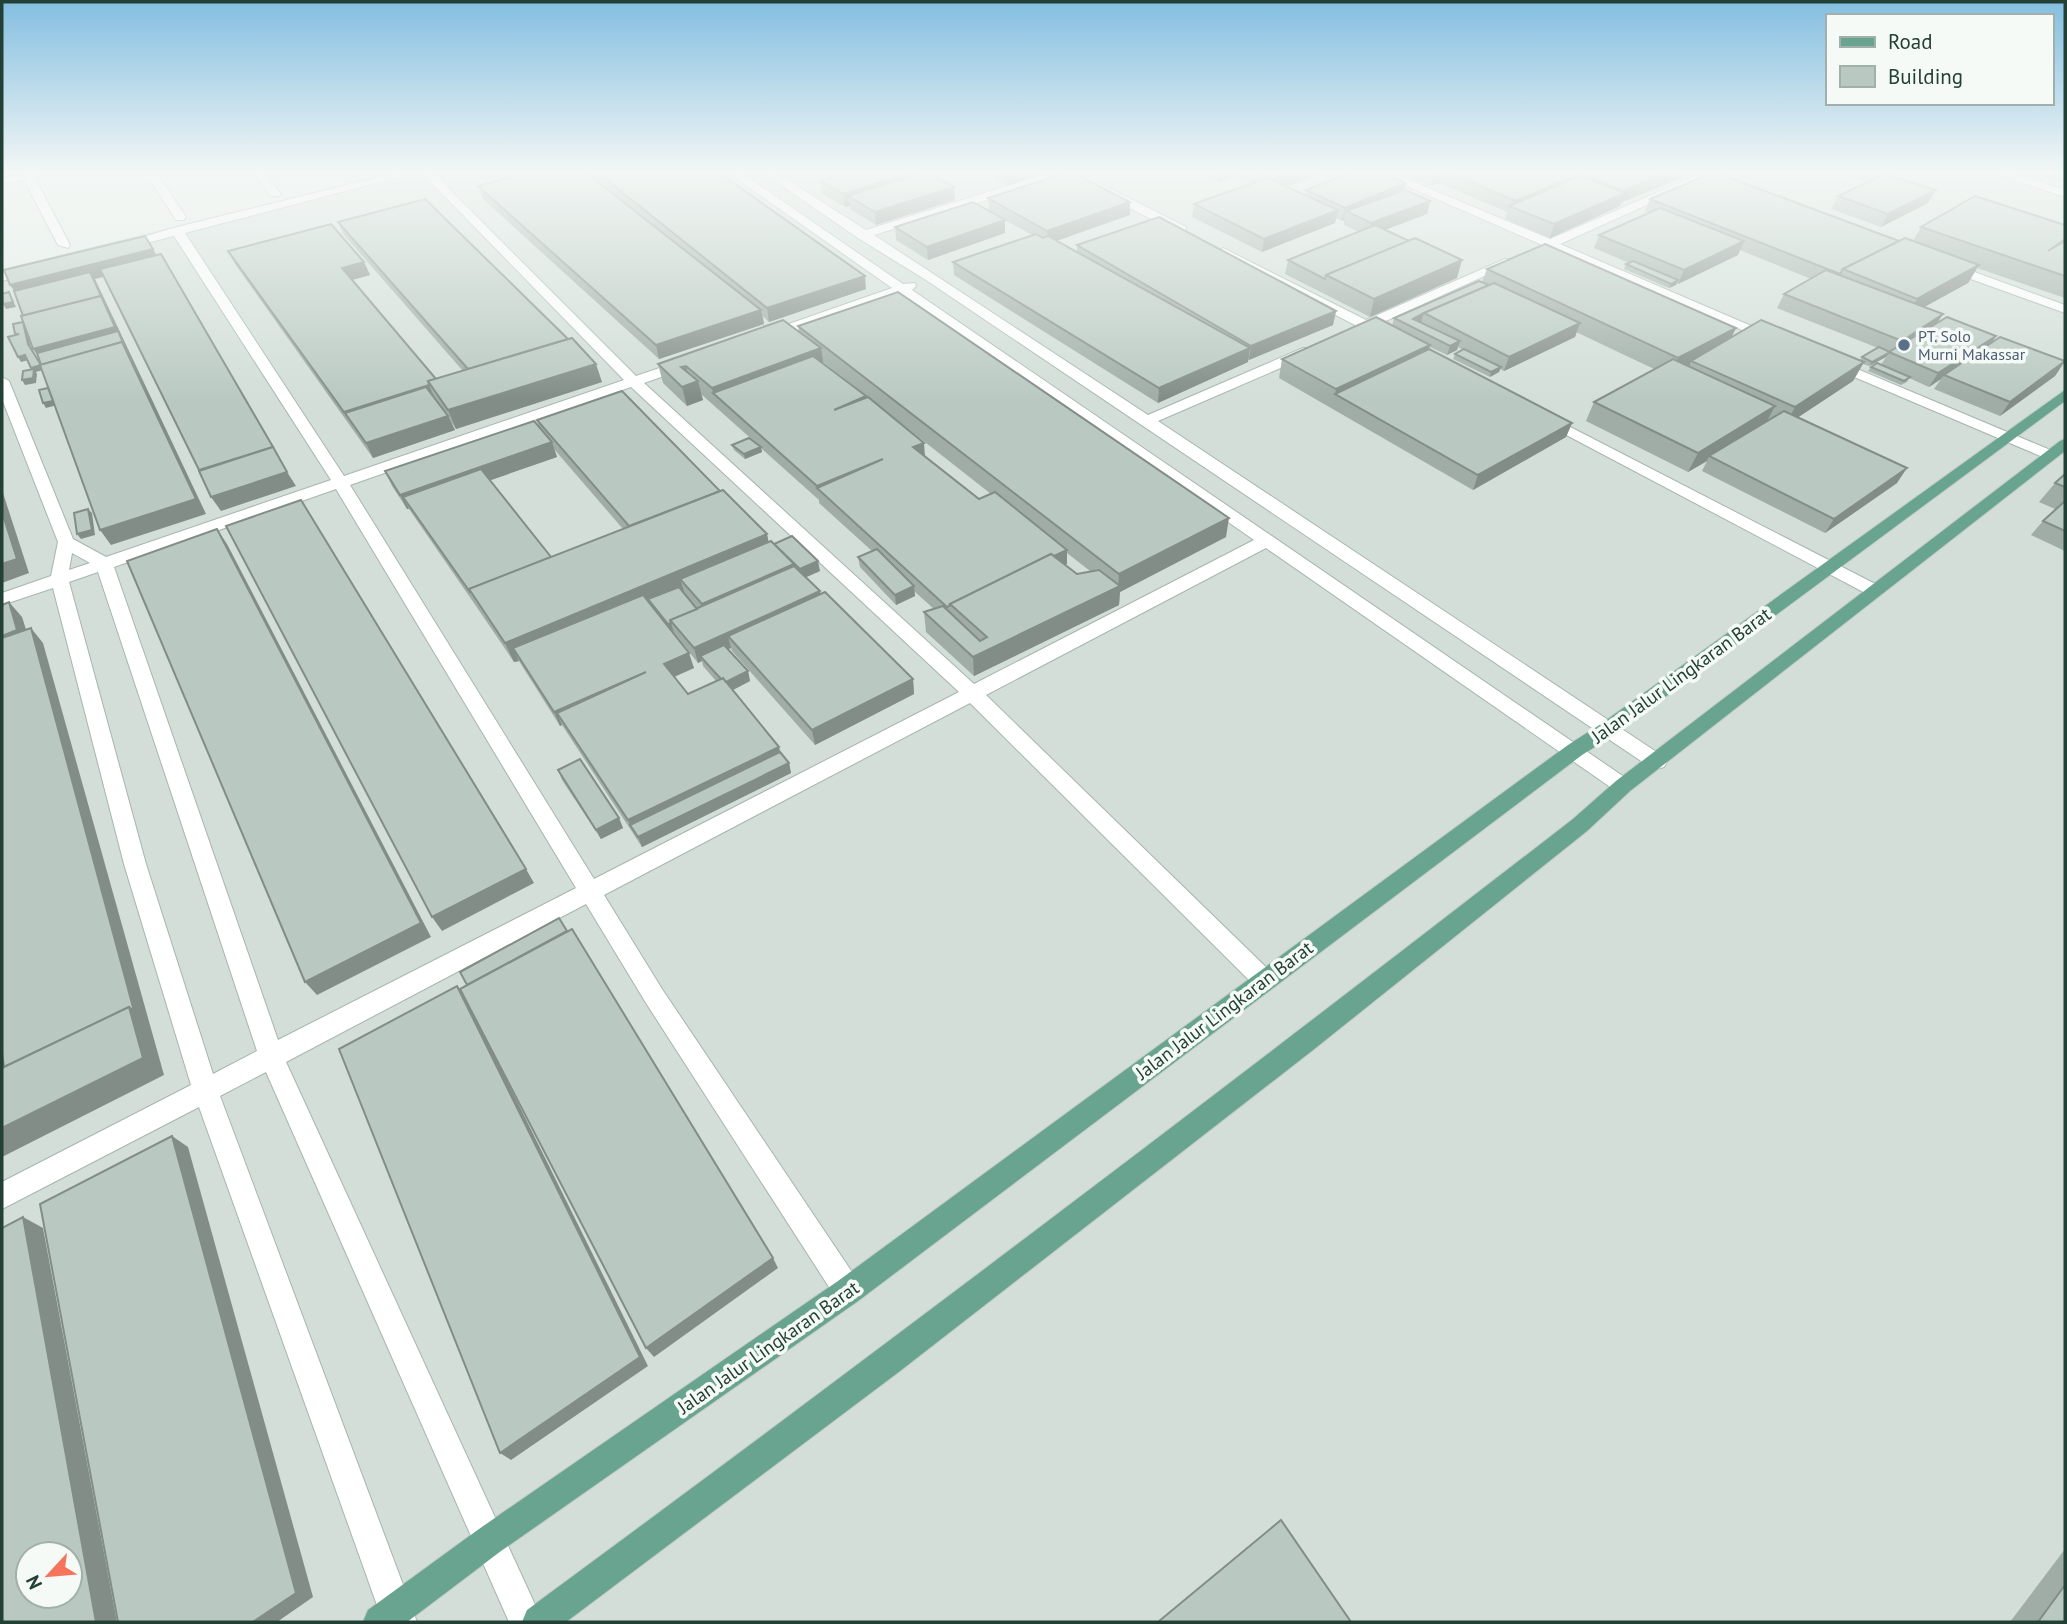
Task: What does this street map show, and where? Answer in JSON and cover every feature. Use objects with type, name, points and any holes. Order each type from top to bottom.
[{"type":"main road","name":"Jalan Jalur Lingkaran Barat","points":[[392,1618],[490,1541],[848,1292],[1575,750],[1608,729],[1832,566],[2005,435],[2065,394]]},
{"type":"main road","points":[[539,1622],[880,1369],[1239,1093],[1569,834],[1623,786],[2058,450]]},
{"type":"street","points":[[193,248],[340,482],[654,996],[848,1292]]},
{"type":"street","points":[[501,248],[634,382],[973,694],[1264,980]]},
{"type":"street","points":[[843,248],[1266,541],[1575,750],[1623,786]]},
{"type":"street","points":[[883,248],[931,277],[1657,762]]},
{"type":"street","points":[[1215,248],[1403,344]]},
{"type":"street","points":[[1342,335],[1539,248]]},
{"type":"street","points":[[1561,248],[1792,345]]},
{"type":"street","points":[[1939,263],[2065,309]]},
{"type":"street","points":[[2,277],[42,266]]},
{"type":"street","points":[[749,342],[931,277]]},
{"type":"street","points":[[1146,421],[1318,346]]},
{"type":"street","points":[[1818,356],[2005,435],[2058,450]]},
{"type":"street","points":[[2,598],[698,360]]},
{"type":"street","points":[[2,381],[66,542],[60,578],[135,864],[205,1090],[392,1618]]},
{"type":"street","points":[[1525,408],[1875,590]]},
{"type":"street","points":[[2,1196],[1266,541]]},
{"type":"street","points":[[66,542],[104,563],[271,1056],[526,1622]]},
{"type":"shaded area","points":[[88,248],[2065,248],[2065,1622],[2,1622],[2,269]]},
{"type":"building","points":[[96,248],[153,249],[10,285],[4,270]]},
{"type":"building","points":[[240,248],[352,248],[364,262],[342,268],[436,379],[428,381],[429,385],[344,412],[228,251]]},
{"type":"building","points":[[361,248],[475,248],[568,339],[468,369]]},
{"type":"building","points":[[547,248],[682,248],[761,310],[656,345]]},
{"type":"building","points":[[692,248],[825,248],[865,276],[767,308]]},
{"type":"building","points":[[995,248],[1069,248],[1250,348],[1159,388],[953,262]]},
{"type":"building","points":[[1082,248],[1217,248],[1336,311],[1251,346]]},
{"type":"building","points":[[1318,248],[1392,248],[1326,275],[1325,279],[1288,260]]},
{"type":"building","points":[[1391,248],[1436,248],[1462,260],[1374,299],[1326,275]]},
{"type":"building","points":[[1536,248],[1554,248],[1736,328],[1678,358],[1487,269]]},
{"type":"building","points":[[1630,248],[1730,248],[1684,270]]},
{"type":"building","points":[[1774,248],[1885,248],[1843,269],[1840,274]]},
{"type":"building","points":[[1885,248],[1932,248],[1979,265],[1917,299],[1843,269]]},
{"type":"building","points":[[1982,248],[2053,248],[2048,251],[2053,248],[2065,248],[2065,276]]},
{"type":"building","points":[[161,254],[273,447],[199,470],[100,269]]},
{"type":"building","points":[[1633,261],[1678,280],[1671,284],[1626,264]]},
{"type":"building","points":[[1826,270],[1943,314],[1902,341],[1784,294]]},
{"type":"building","points":[[90,272],[103,300],[101,296],[23,316],[14,291]]},
{"type":"building","points":[[1479,281],[1489,285],[1413,319],[1460,341],[1450,346],[1394,318]]},
{"type":"building","points":[[1494,283],[1580,323],[1509,357],[1424,313]]},
{"type":"building","points":[[9,292],[13,302],[3,304],[2,294]]},
{"type":"building","points":[[898,292],[1229,518],[1119,574],[798,326]]},
{"type":"building","points":[[101,296],[115,327],[33,349],[21,316]]},
{"type":"building","points":[[1376,317],[1430,345],[1336,389],[1282,359]]},
{"type":"building","points":[[1947,317],[1996,336],[1938,373],[1889,352]]},
{"type":"building","points":[[783,320],[821,348],[712,388],[686,366],[681,367],[698,381],[682,387],[658,364]]},
{"type":"building","points":[[1761,320],[1864,362],[1795,407],[1691,361]]},
{"type":"building","points":[[23,322],[28,344],[41,365],[31,368],[25,355],[18,357],[8,337],[19,334],[15,334],[13,324]]},
{"type":"building","points":[[118,331],[125,347],[122,342],[41,365],[37,353]]},
{"type":"building","points":[[2000,337],[2065,361],[2010,402],[1944,375]]},
{"type":"building","points":[[572,338],[596,364],[448,410],[428,381]]},
{"type":"building","points":[[122,342],[196,499],[100,530],[40,365]]},
{"type":"building","points":[[1879,347],[1890,352],[1872,362],[1862,357]]},
{"type":"building","points":[[1429,349],[1572,423],[1478,475],[1335,394]]},
{"type":"building","points":[[1464,349],[1501,367],[1491,372],[1455,354]]},
{"type":"building","points":[[813,356],[866,396],[834,410],[868,397],[924,443],[913,447],[979,499],[995,492],[1067,550],[1054,556],[1051,554],[947,607],[817,488],[883,459],[817,486],[713,393]]},
{"type":"building","points":[[1673,359],[1775,406],[1698,453],[1594,402]]},
{"type":"building","points":[[1877,363],[1910,377],[1904,381],[1871,367]]},
{"type":"building","points":[[34,369],[33,378],[22,380],[23,371]]},
{"type":"building","points":[[426,387],[448,416],[366,443],[345,413]]},
{"type":"building","points":[[48,388],[53,401],[43,403],[39,390]]},
{"type":"building","points":[[622,391],[720,491],[629,526],[537,420]]},
{"type":"building","points":[[1784,411],[1907,468],[1834,519],[1709,456]]},
{"type":"building","points":[[534,421],[552,442],[400,495],[385,471]]},
{"type":"building","points":[[749,438],[761,447],[744,454],[732,445]]},
{"type":"building","points":[[273,447],[287,472],[211,497],[199,471]]},
{"type":"building","points":[[481,469],[551,557],[469,589],[470,592],[403,497]]},
{"type":"building","points":[[2065,474],[2065,487],[2055,483]]},
{"type":"building","points":[[723,490],[767,534],[505,643],[469,589]]},
{"type":"building","points":[[301,500],[526,869],[432,917],[226,526]]},
{"type":"building","points":[[2065,501],[2065,531],[2043,521]]},
{"type":"building","points":[[88,509],[92,530],[77,534],[74,513]]},
{"type":"building","points":[[2,512],[17,559],[2,564]]},
{"type":"building","points":[[217,529],[421,923],[305,982],[127,561]]},
{"type":"building","points":[[792,536],[818,561],[800,569],[774,544]]},
{"type":"building","points":[[771,541],[794,564],[702,604],[680,579]]},
{"type":"building","points":[[877,549],[914,586],[895,595],[858,557]]},
{"type":"building","points":[[1051,554],[1077,574],[1099,570],[1120,586],[973,657],[924,612],[943,606],[980,641],[987,637],[950,604]]},
{"type":"building","points":[[794,566],[820,591],[694,648],[670,620]]},
{"type":"building","points":[[679,587],[697,609],[670,620],[671,623],[668,624],[648,599]]},
{"type":"building","points":[[825,592],[913,679],[812,730],[728,636]]},
{"type":"building","points":[[643,595],[689,653],[664,664],[688,694],[723,678],[779,747],[628,820],[557,713],[646,672],[554,712],[513,648]]},
{"type":"building","points":[[9,602],[17,630],[2,636],[2,605]]},
{"type":"building","points":[[31,628],[134,1011],[129,1007],[4,1067],[2,638]]},
{"type":"building","points":[[724,645],[748,671],[726,682],[700,656]]},
{"type":"building","points":[[780,752],[789,763],[638,837],[630,825]]},
{"type":"building","points":[[580,759],[619,818],[596,830],[558,770]]},
{"type":"building","points":[[559,918],[567,931],[467,985],[460,972]]},
{"type":"building","points":[[572,929],[773,1258],[646,1348],[460,989]]},
{"type":"building","points":[[457,986],[640,1357],[500,1453],[339,1049]]},
{"type":"building","points":[[129,1007],[143,1058],[2,1128],[2,1068]]},
{"type":"building","points":[[172,1136],[296,1593],[253,1622],[118,1622],[40,1204]]},
{"type":"building","points":[[23,1217],[81,1540],[14,1540],[14,1610],[84,1610],[84,1555],[96,1622],[2,1622],[2,1228]]},
{"type":"building","points":[[1281,1520],[1351,1622],[1158,1622]]},
{"type":"building","points":[[2065,1585],[2065,1622],[2038,1622]]},
{"type":"place","name":"PT. Solo Murni Makassar","points":[[1904,345]]}]
